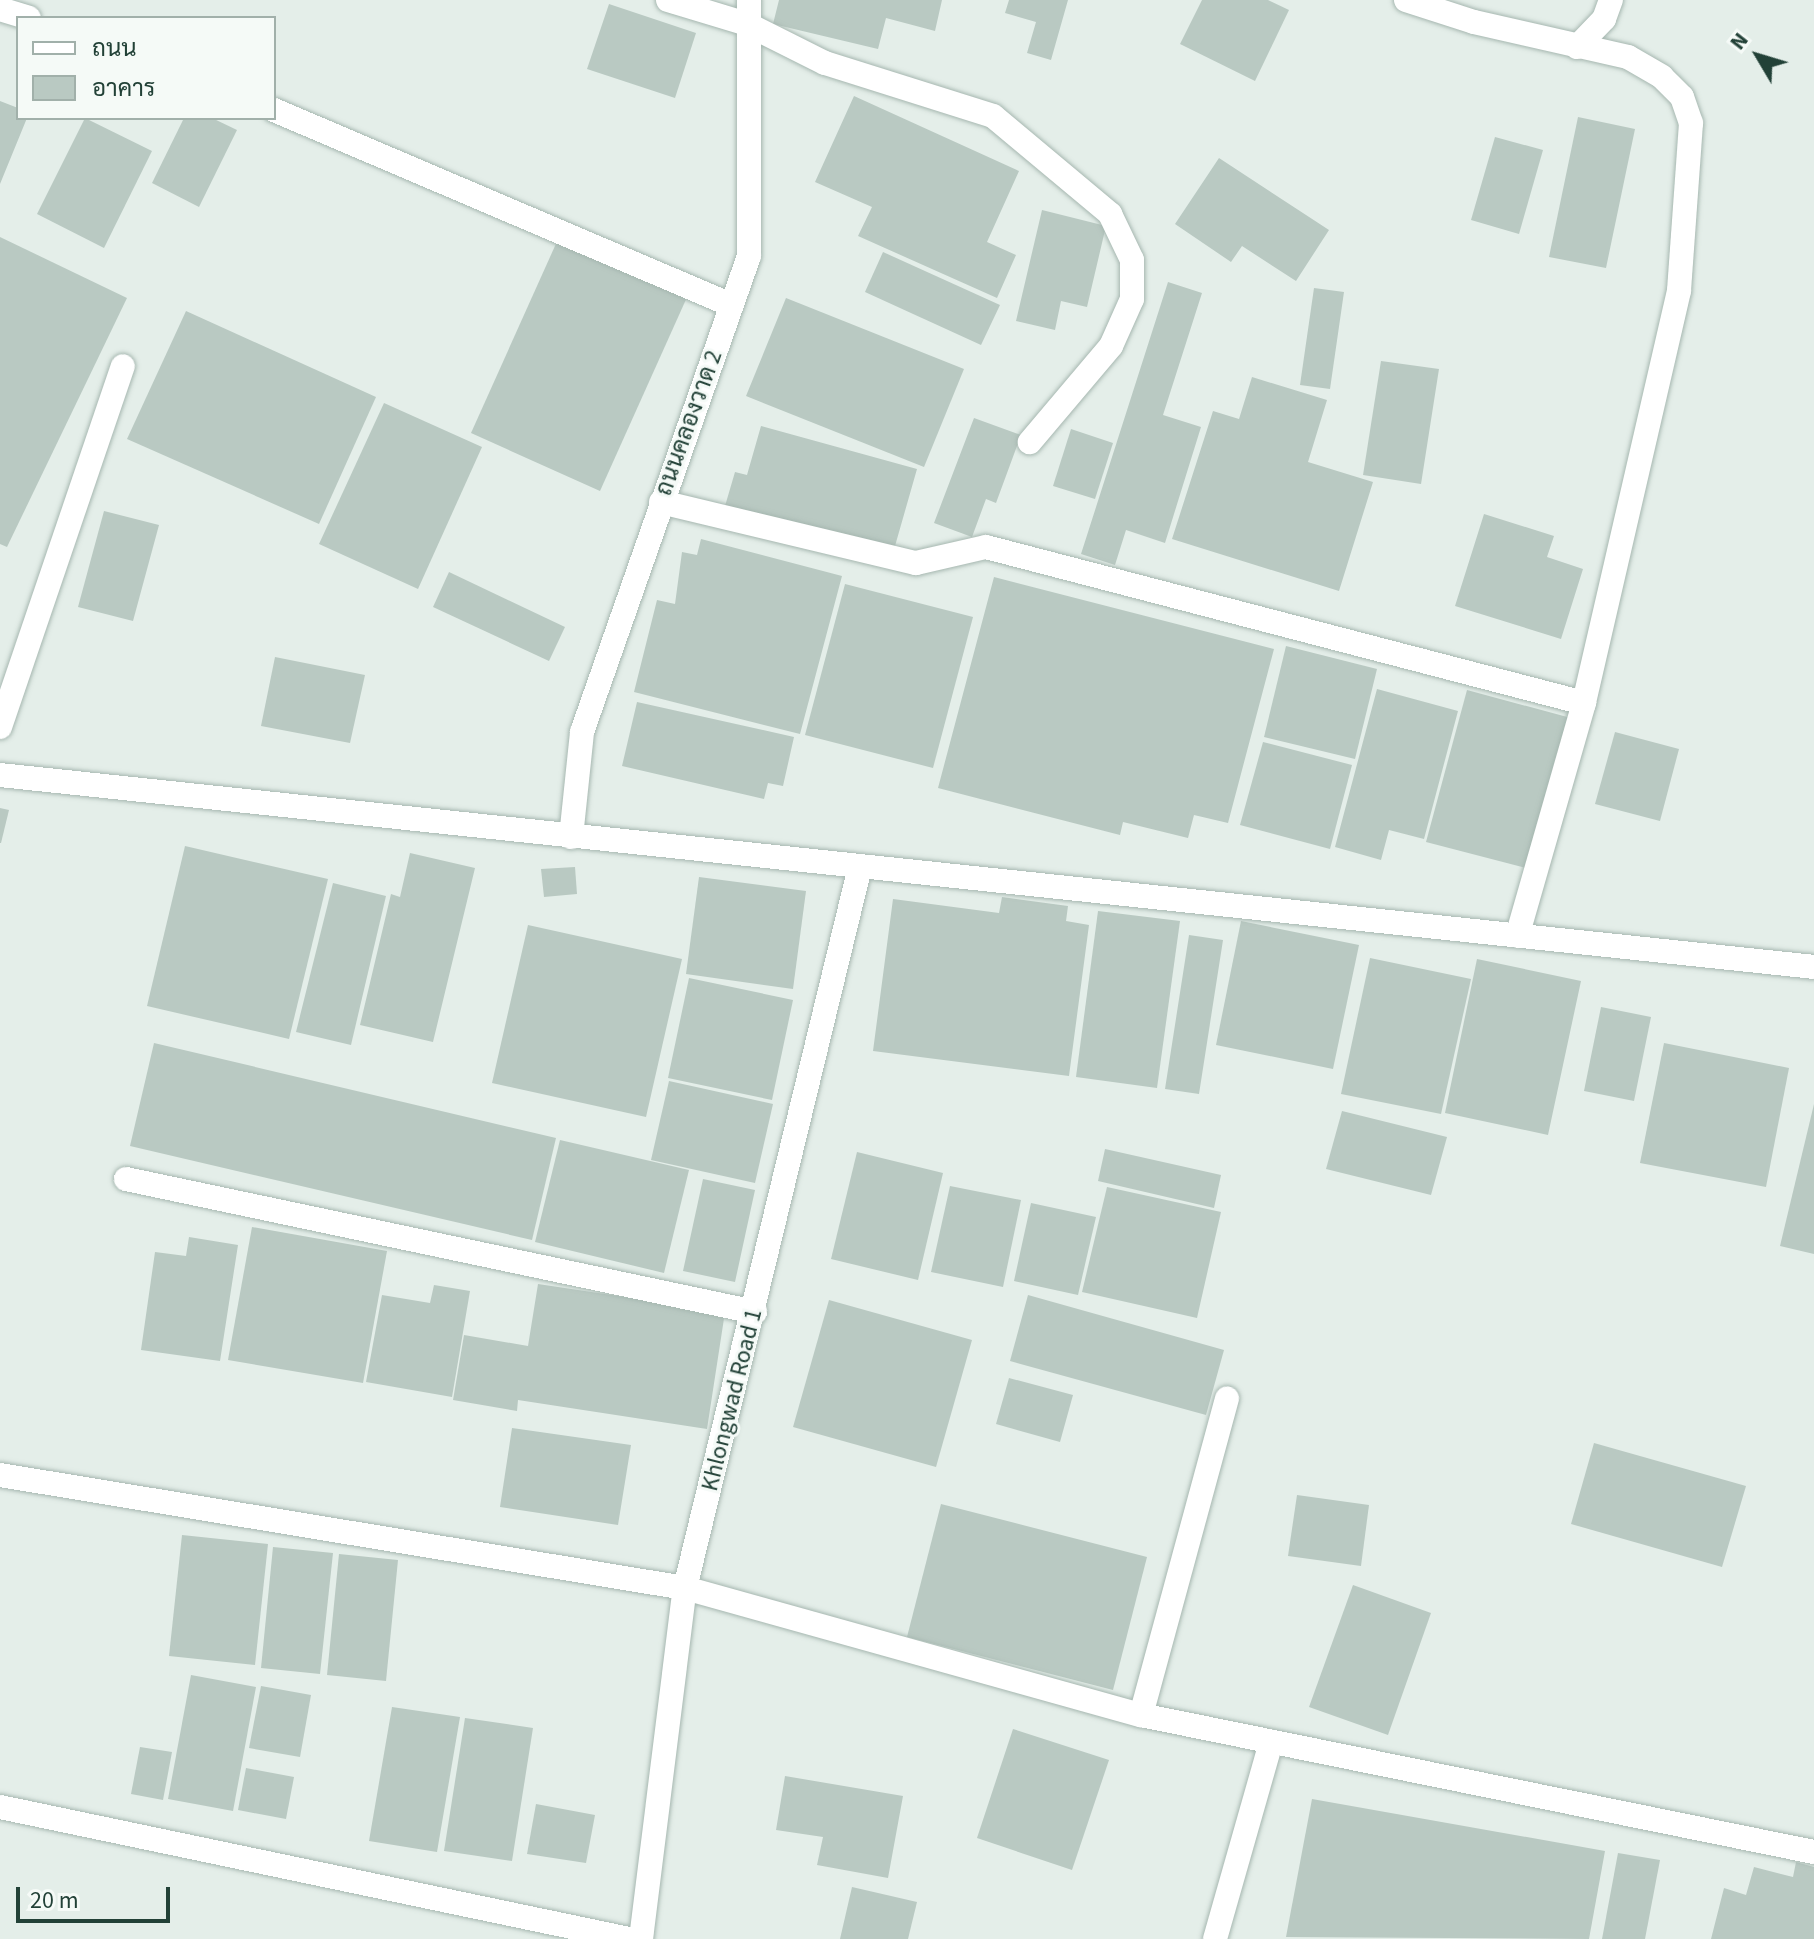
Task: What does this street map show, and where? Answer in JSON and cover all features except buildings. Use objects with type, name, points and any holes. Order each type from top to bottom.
[{"type":"street","points":[[668,0],[748,12],[825,63],[993,116],[1110,214],[1132,260],[1132,299],[1111,346],[1030,442]]},
{"type":"street","points":[[1406,0],[1577,47],[1628,57],[1662,77],[1682,97],[1691,123],[1679,291],[1584,703],[1517,936]]},
{"type":"street","points":[[1577,47],[1604,19],[1611,0]]},
{"type":"street","points":[[0,9],[23,16]]},
{"type":"street","name":"ถนนคลองวาด 2","points":[[571,837],[582,732],[749,256],[748,12]]},
{"type":"street","points":[[276,111],[731,305]]},
{"type":"street","points":[[0,727],[123,366]]},
{"type":"street","points":[[661,502],[916,563],[986,547],[1584,703]]},
{"type":"street","points":[[0,775],[1814,967]]},
{"type":"street","name":"Khlongwad Road 1","points":[[641,1939],[685,1588],[755,1312],[860,867]]},
{"type":"street","points":[[126,1179],[755,1312]]},
{"type":"street","points":[[1141,1715],[1227,1398]]},
{"type":"street","points":[[0,1475],[685,1588],[1141,1715],[1814,1852]]},
{"type":"street","points":[[1215,1939],[1271,1742]]},
{"type":"street","points":[[0,1807],[629,1939]]}]
